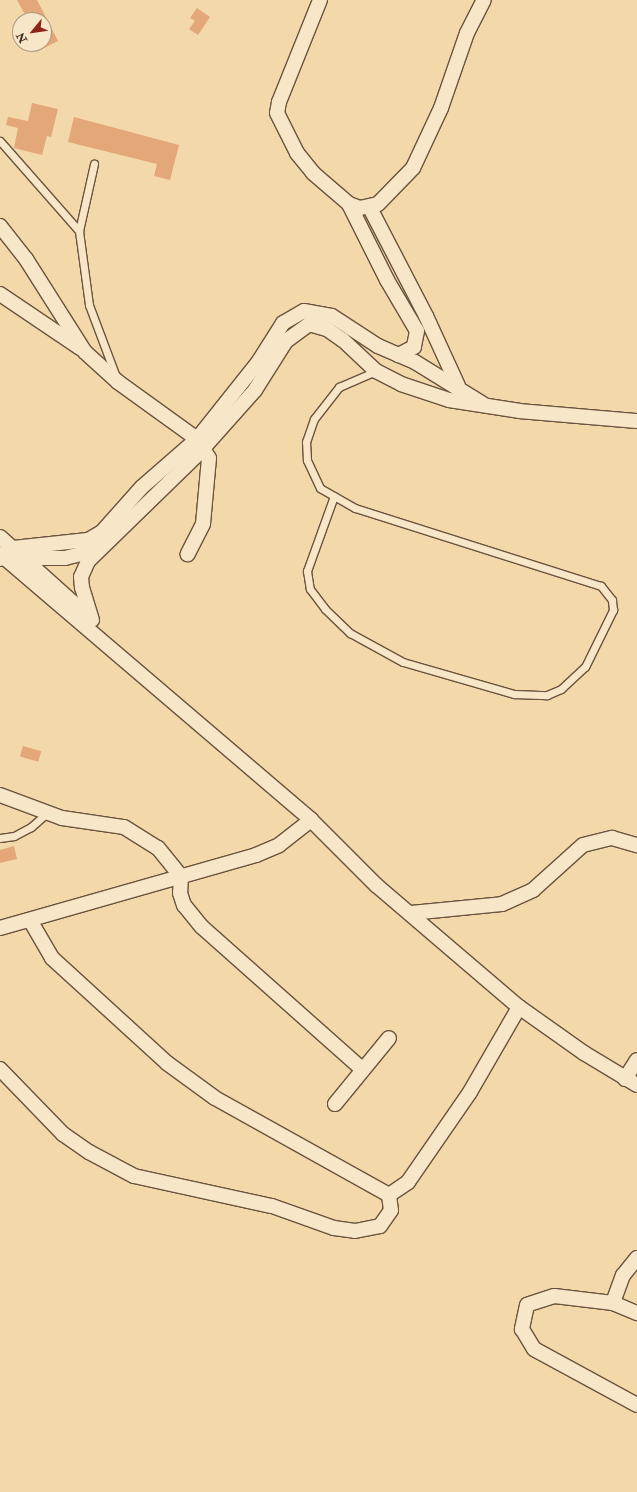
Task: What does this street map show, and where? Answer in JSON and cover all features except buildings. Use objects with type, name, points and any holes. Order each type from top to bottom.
[{"type":"street","points":[[320,0],[279,102],[278,113],[297,153],[313,173],[349,204],[387,280],[417,331],[414,347],[398,355]]},
{"type":"street","points":[[349,204],[370,208],[391,194],[413,168],[441,108],[467,33],[484,0]]},
{"type":"street","points":[[370,208],[426,316],[458,387]]},
{"type":"street","points":[[0,226],[26,259],[85,352]]},
{"type":"street","points":[[0,294],[85,352],[118,382],[200,443],[209,458],[208,485],[203,524],[188,554]]},
{"type":"street","points":[[7,555],[96,536],[142,487],[200,443],[283,323],[304,311],[332,316],[378,346],[458,387],[485,405]]},
{"type":"street","points":[[92,620],[84,600],[81,577],[88,561],[200,443],[255,390],[286,341],[301,327],[308,324],[326,328],[344,340],[376,371],[401,384],[449,400],[637,421]]},
{"type":"street","points":[[0,537],[7,555],[311,820],[376,885],[412,913],[519,1007],[631,1082],[637,1060]]},
{"type":"street","points":[[7,555],[65,558],[99,549]]},
{"type":"street","points":[[7,555],[92,620],[120,654]]},
{"type":"street","points":[[0,795],[47,813],[124,827],[136,832],[158,848],[181,876],[180,893],[184,905],[202,928],[363,1070]]},
{"type":"street","points":[[0,928],[181,876],[279,845],[311,820]]},
{"type":"street","points":[[412,913],[502,904],[533,890],[583,845],[612,838],[637,845]]},
{"type":"street","points":[[30,920],[41,943],[61,967],[166,1063],[215,1098],[389,1195]]},
{"type":"street","points":[[389,1195],[408,1182],[470,1092],[519,1007]]},
{"type":"street","points":[[336,1104],[389,1038]]},
{"type":"street","points":[[0,1069],[63,1134],[89,1152],[134,1176],[272,1206],[334,1228],[355,1231],[380,1226],[391,1210],[389,1195]]},
{"type":"street","points":[[613,1303],[623,1275],[637,1258]]},
{"type":"street","points":[[637,1313],[613,1303],[554,1296],[527,1305],[522,1329],[534,1349],[637,1405]]},
{"type":"lane","points":[[0,141],[79,231]]},
{"type":"lane","points":[[94,164],[79,231],[89,305],[118,382]]},
{"type":"lane","points":[[334,496],[308,571],[310,589],[325,609],[350,632],[403,662],[514,694],[546,695],[561,689],[585,667],[613,610],[612,600],[601,586],[355,508],[334,496],[320,488],[307,460],[306,442],[314,419],[338,387],[376,371]]},
{"type":"lane","points":[[0,838],[14,836],[31,827],[47,813]]}]
